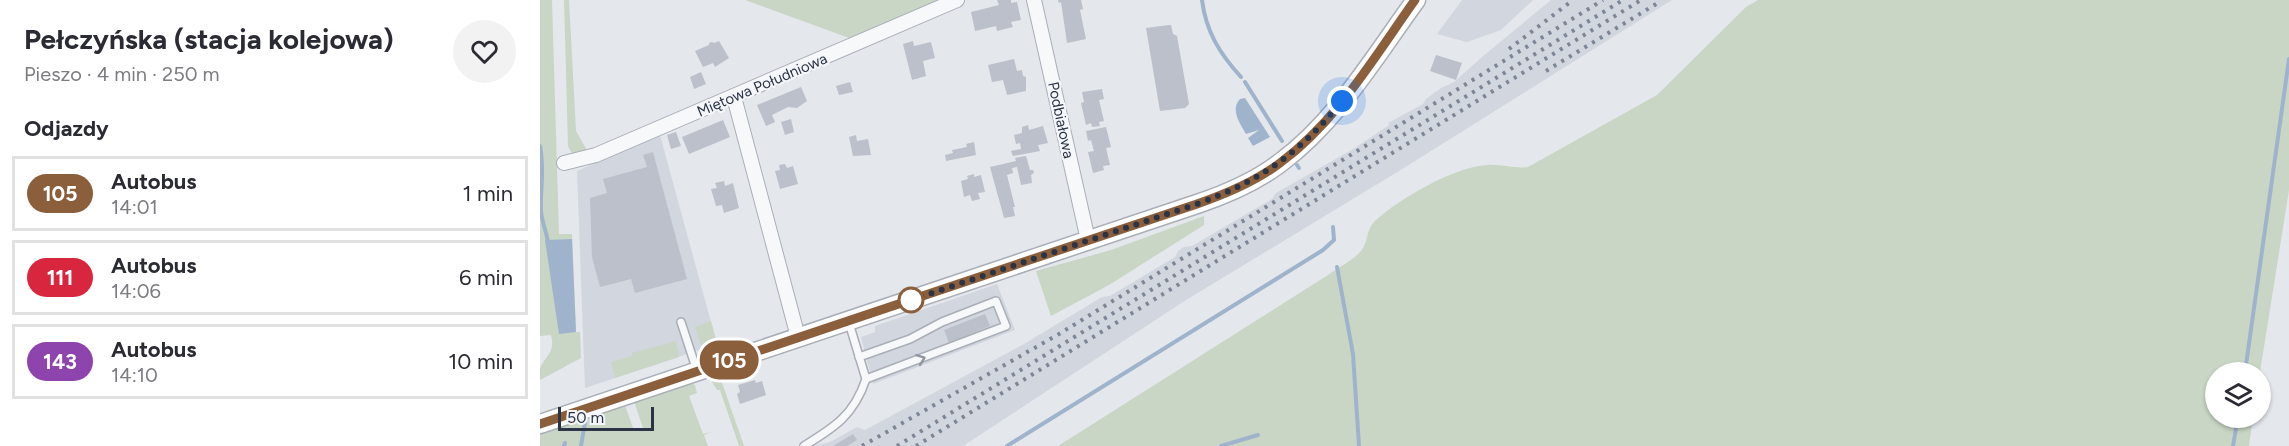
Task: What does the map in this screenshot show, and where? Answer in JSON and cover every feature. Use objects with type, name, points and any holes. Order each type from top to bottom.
[{"type":"main road","points":[[540,424],[1222,195],[1242,186],[1278,165],[1304,144],[1327,120],[1416,0]]},
{"type":"street","name":"Miętowa Południowa","points":[[564,164],[596,155],[957,0]]},
{"type":"street","name":"Podbiałowa","points":[[1034,0],[1088,240]]},
{"type":"street","points":[[734,97],[798,337]]},
{"type":"lane","points":[[859,357],[897,344],[942,322],[996,301],[1005,326],[866,379]]},
{"type":"lane","points":[[804,446],[842,421],[856,402],[866,379],[848,321]]},
{"type":"lane","points":[[681,322],[697,371]]},
{"type":"shaded area","points":[[1462,0],[1533,0],[1501,30],[1467,42],[1437,34]]},
{"type":"shaded area","points":[[1551,0],[1672,0],[1399,171],[1186,300],[963,446],[813,446],[830,442],[857,427],[865,430],[1024,344],[1102,297],[1110,296],[1175,257],[1184,247],[1192,246],[1272,199],[1276,193],[1355,148],[1389,125],[1388,123],[1423,104],[1441,88],[1454,82]]},
{"type":"shaded area","points":[[660,135],[717,344],[585,388],[577,171]]},
{"type":"shaded area","points":[[997,284],[1015,330],[873,384],[861,337],[875,332],[875,326]]},
{"type":"green space","points":[[540,0],[552,0],[559,234],[572,234],[576,332],[580,332],[581,358],[540,380],[540,369],[551,351],[552,341],[551,335],[540,336]]},
{"type":"green space","points":[[564,0],[569,0],[576,131],[588,152],[577,156],[568,146]]},
{"type":"green space","points":[[745,0],[938,0],[852,39]]},
{"type":"green space","points":[[1758,0],[2289,0],[2289,190],[2262,362],[2205,362],[2205,428],[2251,428],[2249,446],[1058,446],[1350,260],[1363,248],[1374,222],[1412,194],[1443,178],[1474,167],[1492,165],[1528,167],[1657,95],[1746,7]]},
{"type":"green space","points":[[1204,216],[1204,225],[1109,285],[1051,316],[1036,271],[1111,250]]},
{"type":"green space","points":[[711,321],[717,344],[704,348],[695,327]]},
{"type":"green space","points":[[676,341],[679,357],[615,378],[611,362],[632,356],[632,353]]},
{"type":"green space","points":[[719,374],[744,446],[739,446],[720,390],[717,390],[712,382],[712,377]]},
{"type":"green space","points":[[690,383],[695,385],[697,393],[689,396],[703,434],[712,432],[704,435],[708,446],[540,446],[540,435],[625,405],[634,431],[643,428],[634,401]]},
{"type":"water","points":[[1245,98],[1270,137],[1253,146],[1248,138],[1259,130],[1246,134],[1236,112],[1237,103],[1240,99]]},
{"type":"water","points":[[572,239],[576,332],[559,334],[545,240]]},
{"type":"building","points":[[997,0],[1017,2],[1021,20],[1011,22],[1013,27],[997,31],[996,26],[975,31],[971,12],[999,5]]},
{"type":"building","points":[[1058,0],[1081,0],[1083,9],[1080,10],[1086,39],[1067,43],[1061,2],[1059,3]]},
{"type":"building","points":[[1171,25],[1173,34],[1177,36],[1189,104],[1185,108],[1160,111],[1146,28]]},
{"type":"building","points":[[719,41],[729,58],[715,67],[713,63],[703,67],[695,51],[709,43]]},
{"type":"building","points":[[913,41],[914,46],[931,42],[935,58],[923,61],[926,76],[912,80],[903,44]]},
{"type":"building","points":[[1436,55],[1462,63],[1456,80],[1430,71]]},
{"type":"building","points":[[1014,59],[1017,71],[1022,70],[1023,76],[1026,77],[1026,91],[1007,95],[1003,80],[992,82],[988,65]]},
{"type":"building","points":[[701,72],[706,84],[694,89],[690,77]]},
{"type":"building","points":[[850,82],[853,92],[839,95],[836,86]]},
{"type":"building","points":[[801,87],[807,101],[797,108],[788,107],[772,115],[775,122],[766,126],[757,105]]},
{"type":"building","points":[[1102,89],[1104,99],[1099,100],[1104,121],[1099,122],[1100,126],[1092,127],[1091,123],[1086,125],[1081,103],[1084,102],[1082,92]]},
{"type":"building","points":[[791,119],[794,132],[785,135],[781,122]]},
{"type":"building","points":[[723,120],[730,137],[689,154],[682,137]]},
{"type":"building","points":[[1028,125],[1029,130],[1043,126],[1048,143],[1038,145],[1040,151],[1013,156],[1011,151],[1021,149],[1020,143],[1016,144],[1014,135],[1022,133],[1022,127]]},
{"type":"building","points":[[1106,127],[1111,147],[1106,148],[1110,165],[1103,166],[1104,170],[1093,173],[1088,152],[1094,151],[1091,140],[1088,141],[1086,131]]},
{"type":"building","points":[[676,132],[681,146],[671,149],[667,135]]},
{"type":"building","points":[[856,135],[857,141],[868,139],[871,155],[853,156],[849,137]]},
{"type":"building","points":[[974,142],[976,155],[946,161],[945,155],[953,153],[952,150],[967,147],[966,144]]},
{"type":"building","points":[[653,152],[687,279],[635,293],[631,279],[600,287],[592,257],[590,198],[607,193],[603,179],[647,167],[643,155]]},
{"type":"building","points":[[1026,156],[1030,170],[1034,173],[1031,175],[1032,183],[1021,185],[1017,167],[1012,168],[1013,173],[1007,175],[1015,216],[1004,218],[990,167],[1016,161],[1015,158]]},
{"type":"building","points":[[785,164],[787,168],[793,166],[798,184],[780,189],[775,171],[780,170],[779,165]]},
{"type":"building","points":[[974,174],[974,177],[981,175],[985,192],[978,193],[980,199],[972,201],[970,195],[964,197],[961,181]]},
{"type":"building","points":[[724,181],[725,186],[733,183],[739,208],[724,213],[722,205],[716,206],[711,189],[717,188],[715,183]]},
{"type":"building","points":[[985,314],[990,326],[949,343],[944,330]]},
{"type":"building","points":[[755,380],[756,383],[762,381],[766,395],[740,404],[737,394],[740,392],[738,385]]},
{"type":"building","points":[[853,434],[857,440],[847,446],[833,446]]},
{"type":"waterway","points":[[1202,0],[1215,42],[1241,77]]},
{"type":"waterway","points":[[2246,362],[2289,59]]},
{"type":"waterway","points":[[1245,82],[1282,141]]},
{"type":"waterway","points":[[540,146],[541,211],[548,243]]},
{"type":"waterway","points":[[1007,446],[1323,250],[1334,240],[1333,227]]},
{"type":"waterway","points":[[1337,267],[1353,354],[1359,446]]},
{"type":"waterway","points":[[581,446],[585,423]]},
{"type":"waterway","points":[[2233,446],[2236,428]]},
{"type":"waterway","points":[[1221,446],[1258,435]]},
{"type":"railway","points":[[1509,49],[1573,0]]},
{"type":"railway","points":[[862,446],[1059,334],[1603,0]]},
{"type":"railway","points":[[897,446],[1623,0]]},
{"type":"railway","points":[[916,446],[1641,0]]},
{"type":"railway","points":[[1546,71],[1661,1]]},
{"type":"bus line","name":"105","points":[[540,424],[1197,204],[1242,186],[1278,165],[1322,126],[1415,0]]},
{"type":"route","points":[[911,300],[1197,204],[1242,186],[1263,175],[1298,149],[1322,126],[1342,101]]}]
